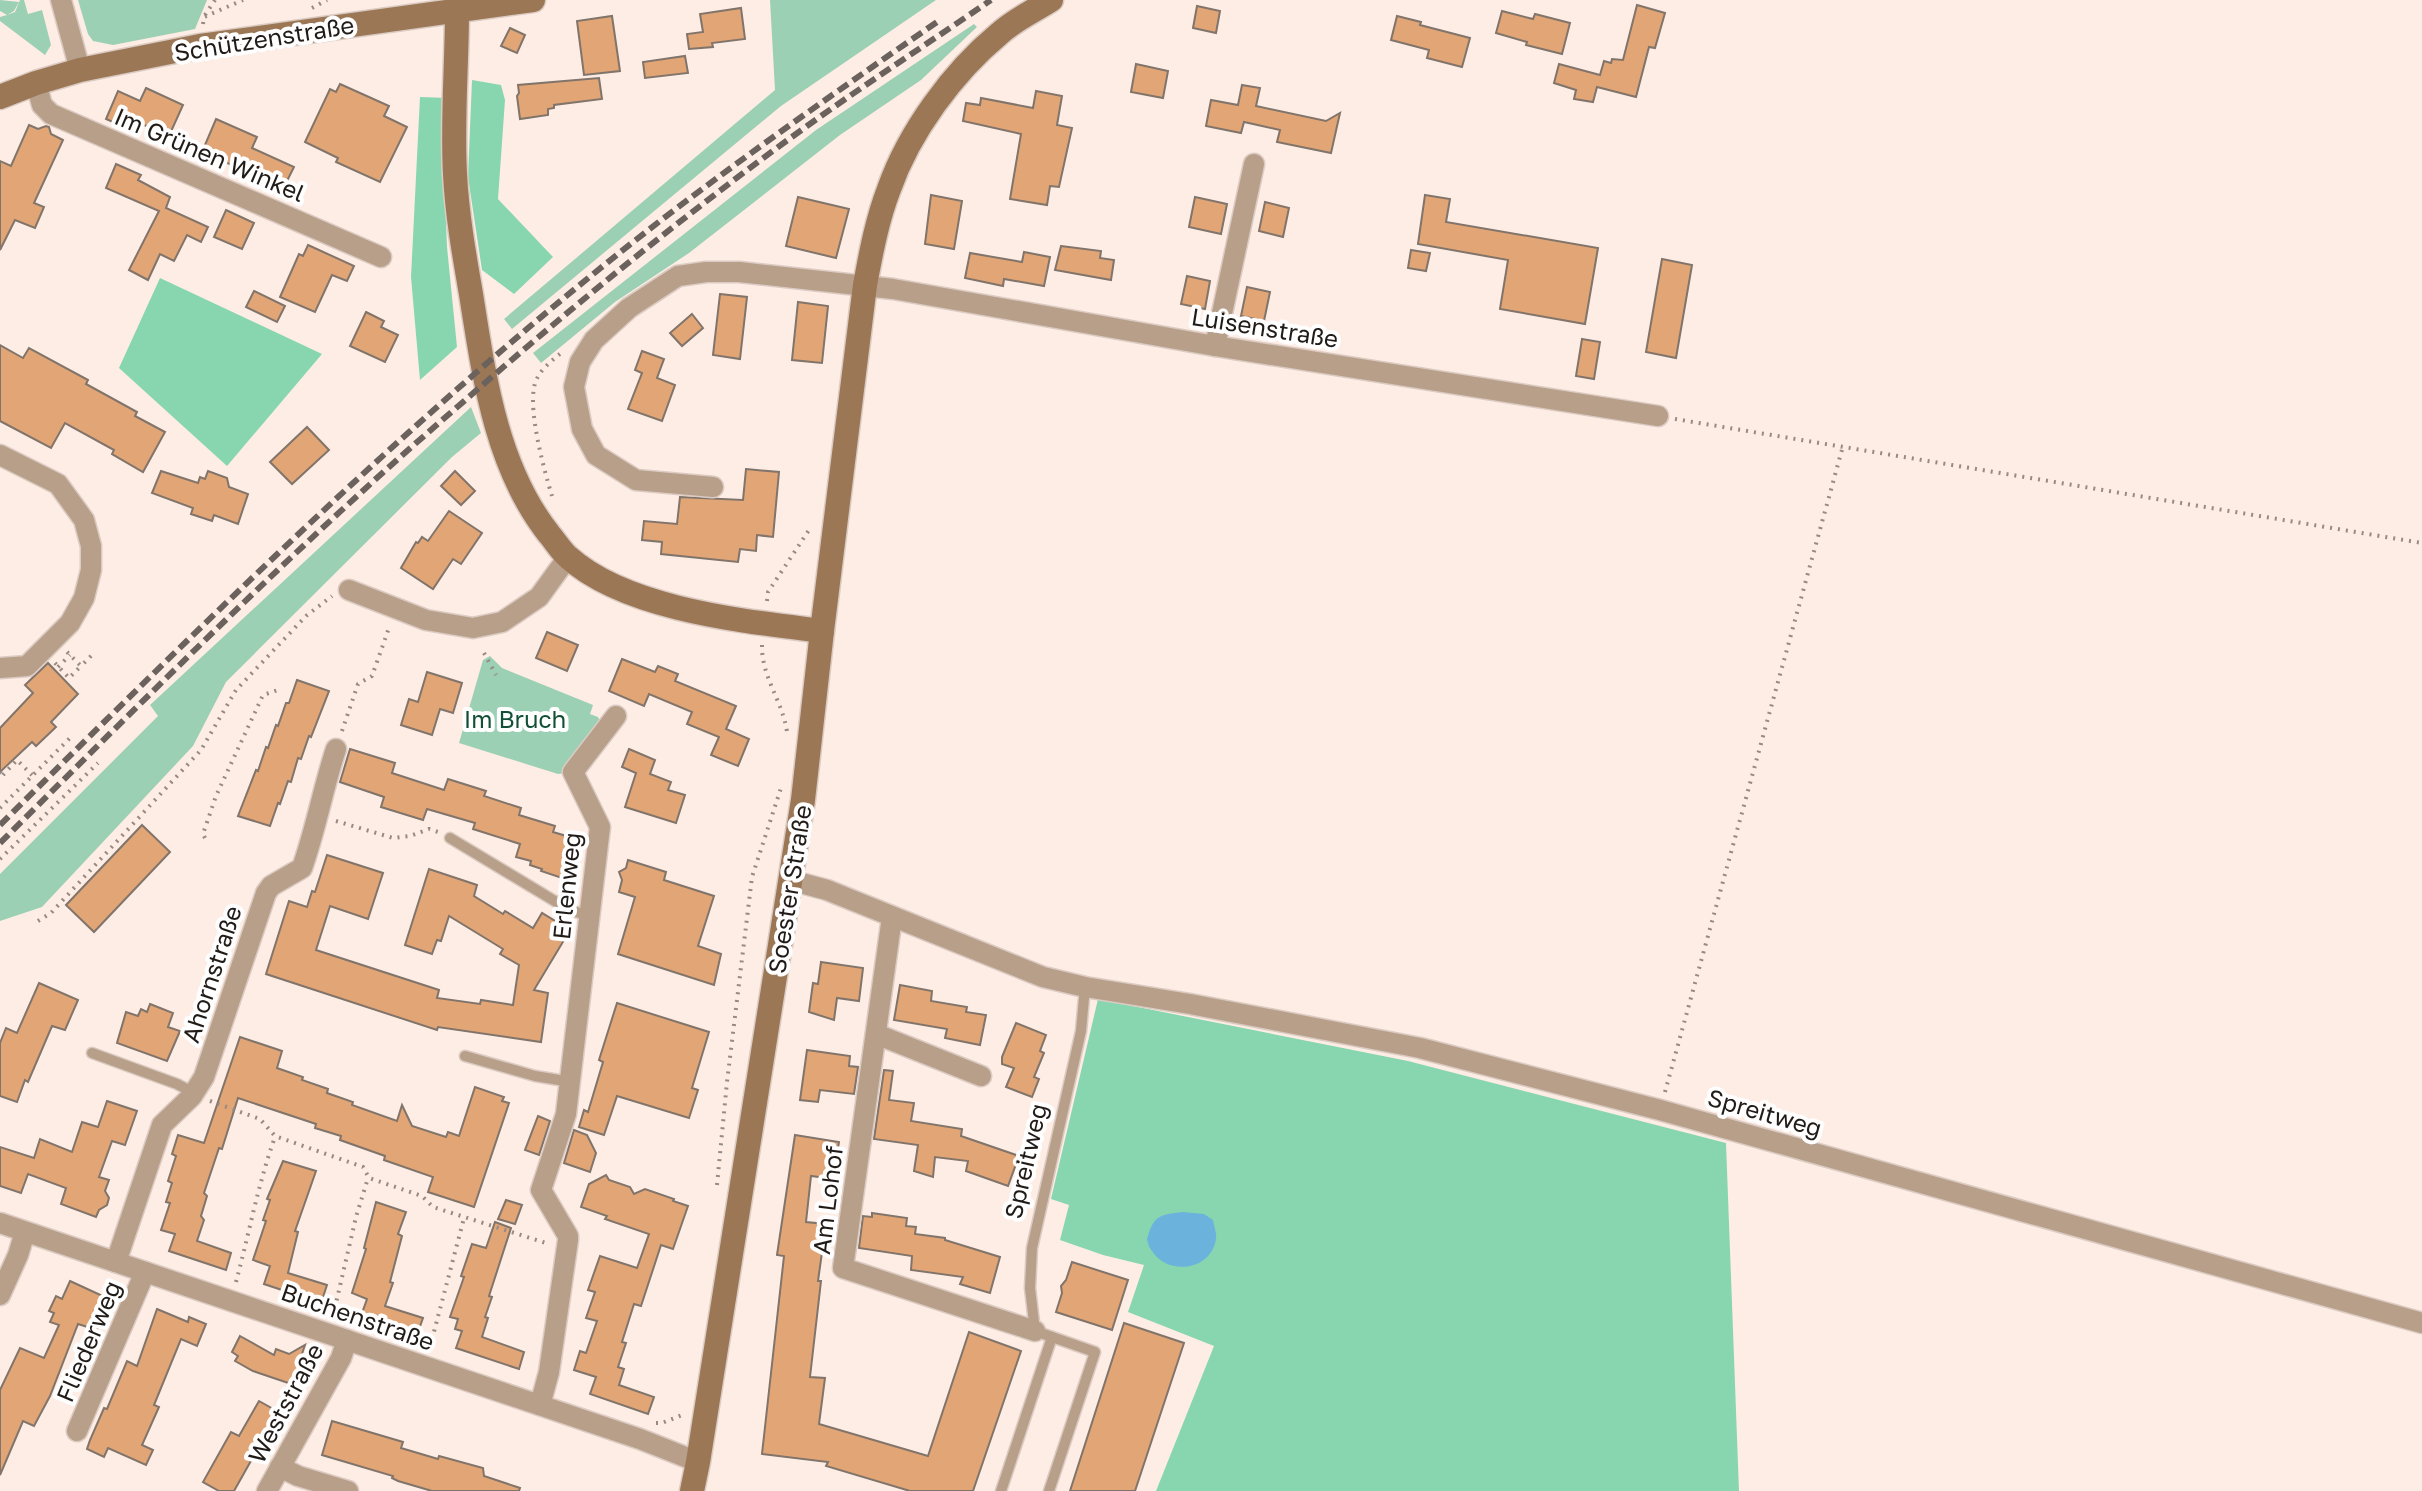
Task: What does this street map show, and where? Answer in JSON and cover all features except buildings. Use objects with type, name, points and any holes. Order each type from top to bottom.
[{"type":"street","points":[[61,0],[80,70]]},
{"type":"street","name":"Schützenstraße","points":[[0,97],[80,70],[200,46],[533,0]]},
{"type":"street","name":"Soester Straße","points":[[692,1491],[688,1459],[803,800],[865,285],[873,242],[889,187],[915,135],[944,92],[1001,31],[1051,0]]},
{"type":"street","points":[[457,10],[455,173],[463,246],[496,423],[512,470],[538,519],[568,557],[612,586],[676,608],[822,631]]},
{"type":"street","name":"Im Grünen Winkel","points":[[36,83],[42,105],[51,114],[381,257]]},
{"type":"street","points":[[1215,346],[1254,164]]},
{"type":"street","points":[[713,487],[636,480],[596,455],[582,429],[574,387],[580,362],[594,340],[629,308],[678,276],[739,272],[865,285]]},
{"type":"street","name":"Luisenstraße","points":[[865,285],[1215,346],[1658,416]]},
{"type":"street","points":[[0,455],[58,484],[84,520],[91,546],[91,570],[84,598],[70,623],[27,666],[0,668]]},
{"type":"street","points":[[349,590],[426,620],[464,628],[502,622],[539,597],[568,557]]},
{"type":"street","name":"Erlenweg","points":[[540,1405],[549,1372],[568,1236],[541,1190],[563,1129],[571,1082],[600,827],[573,772],[616,716]]},
{"type":"street","name":"Ahornstraße","points":[[116,1262],[162,1125],[194,1093],[207,1068],[264,898],[271,886],[302,868],[336,749]]},
{"type":"street","name":"Spreitweg","points":[[790,880],[827,890],[1043,977],[1420,1048],[1660,1110],[2422,1323]]},
{"type":"street","name":"Am Lohof","points":[[892,917],[843,1268],[1044,1334]]},
{"type":"street","points":[[876,1034],[981,1076]]},
{"type":"street","name":"Buchenstraße","points":[[0,1223],[145,1272],[346,1330],[688,1459]]},
{"type":"street","points":[[0,1295],[25,1232]]},
{"type":"street","name":"Fliederweg","points":[[77,1431],[145,1272]]},
{"type":"street","name":"Weststraße","points":[[267,1491],[341,1358],[346,1330]]},
{"type":"street","points":[[280,1467],[346,1491]]},
{"type":"lane","points":[[450,838],[568,909],[588,916]]},
{"type":"lane","name":"Spreitweg","points":[[1001,1491],[1044,1334],[1030,1288],[1032,1248],[1081,1031],[1085,987]]},
{"type":"lane","points":[[92,1053],[194,1093]]},
{"type":"lane","points":[[465,1056],[535,1076],[571,1082]]},
{"type":"lane","points":[[1044,1334],[1095,1352],[1049,1491]]},
{"type":"path","points":[[200,46],[204,17],[215,0]]},
{"type":"path","points":[[204,17],[243,0]]},
{"type":"path","points":[[553,499],[534,412],[534,386],[544,367],[560,354]]},
{"type":"path","points":[[1658,416],[2422,543]]},
{"type":"path","points":[[1660,1110],[1843,446]]},
{"type":"path","points":[[789,745],[785,719],[764,665],[762,650],[768,592],[813,524]]},
{"type":"path","points":[[38,921],[51,913],[201,750],[236,690],[306,616],[328,598],[349,590]]},
{"type":"path","points":[[336,749],[358,684],[372,676],[396,608]]},
{"type":"path","points":[[48,645],[70,655],[81,666]]},
{"type":"path","points":[[48,645],[58,667],[69,678],[93,654]]},
{"type":"path","points":[[484,653],[496,675]]},
{"type":"path","points":[[58,667],[70,655]]},
{"type":"path","points":[[205,838],[203,834],[216,796],[263,695],[281,689]]},
{"type":"path","points":[[0,808],[71,737]]},
{"type":"path","points":[[1,775],[17,760],[32,775]]},
{"type":"path","points":[[0,859],[98,763]]},
{"type":"path","points":[[717,1185],[752,877],[785,776]]},
{"type":"path","points":[[319,815],[393,838],[429,829],[450,838]]},
{"type":"path","points":[[194,1093],[260,1119],[275,1136],[363,1167],[369,1178],[422,1196],[433,1207],[567,1249]]},
{"type":"path","points":[[235,1284],[260,1178],[275,1136]]},
{"type":"path","points":[[346,1330],[331,1315],[369,1178]]},
{"type":"path","points":[[430,1349],[464,1218]]},
{"type":"path","points":[[651,1423],[662,1423],[682,1415],[688,1459]]},
{"type":"green space","points":[[0,0],[19,2],[14,11],[7,15],[0,11]]},
{"type":"green space","points":[[20,0],[24,0],[28,14],[42,10],[51,45],[45,55],[0,21],[0,17],[15,12]]},
{"type":"green space","points":[[78,0],[207,0],[195,29],[113,45],[93,41]]},
{"type":"green space","points":[[770,0],[936,0],[781,106],[512,329],[504,319],[775,90]]},
{"type":"green space","points":[[974,24],[977,27],[921,80],[840,135],[689,253],[615,302],[541,363],[533,353],[816,130]]},
{"type":"green space","points":[[472,80],[501,85],[505,100],[498,199],[553,257],[514,294],[482,270],[468,177]]},
{"type":"green space","points":[[420,97],[448,98],[444,174],[447,247],[457,347],[420,380],[411,277]]},
{"type":"green space","points":[[160,278],[322,354],[227,466],[119,368]]},
{"type":"green space","points":[[471,407],[481,433],[452,457],[226,682],[193,746],[42,907],[0,921],[0,874],[158,716],[150,705]]},
{"type":"green space","name":"Im Bruch","points":[[490,656],[502,668],[593,705],[590,714],[598,717],[602,726],[566,773],[558,774],[459,743],[483,660]]},
{"type":"green space","points":[[1098,999],[1408,1061],[1726,1143],[1739,1491],[1156,1491],[1214,1346],[1128,1312],[1144,1265],[1060,1240],[1069,1205],[1051,1199]]},
{"type":"water","points":[[1183,1212],[1204,1214],[1213,1220],[1216,1237],[1206,1258],[1178,1267],[1159,1259],[1147,1239],[1152,1225],[1159,1218]]},
{"type":"railway","points":[[0,843],[280,568],[396,461],[541,335],[761,159],[991,0]]},
{"type":"railway","points":[[0,825],[321,513],[487,363],[694,195],[937,22]]}]
